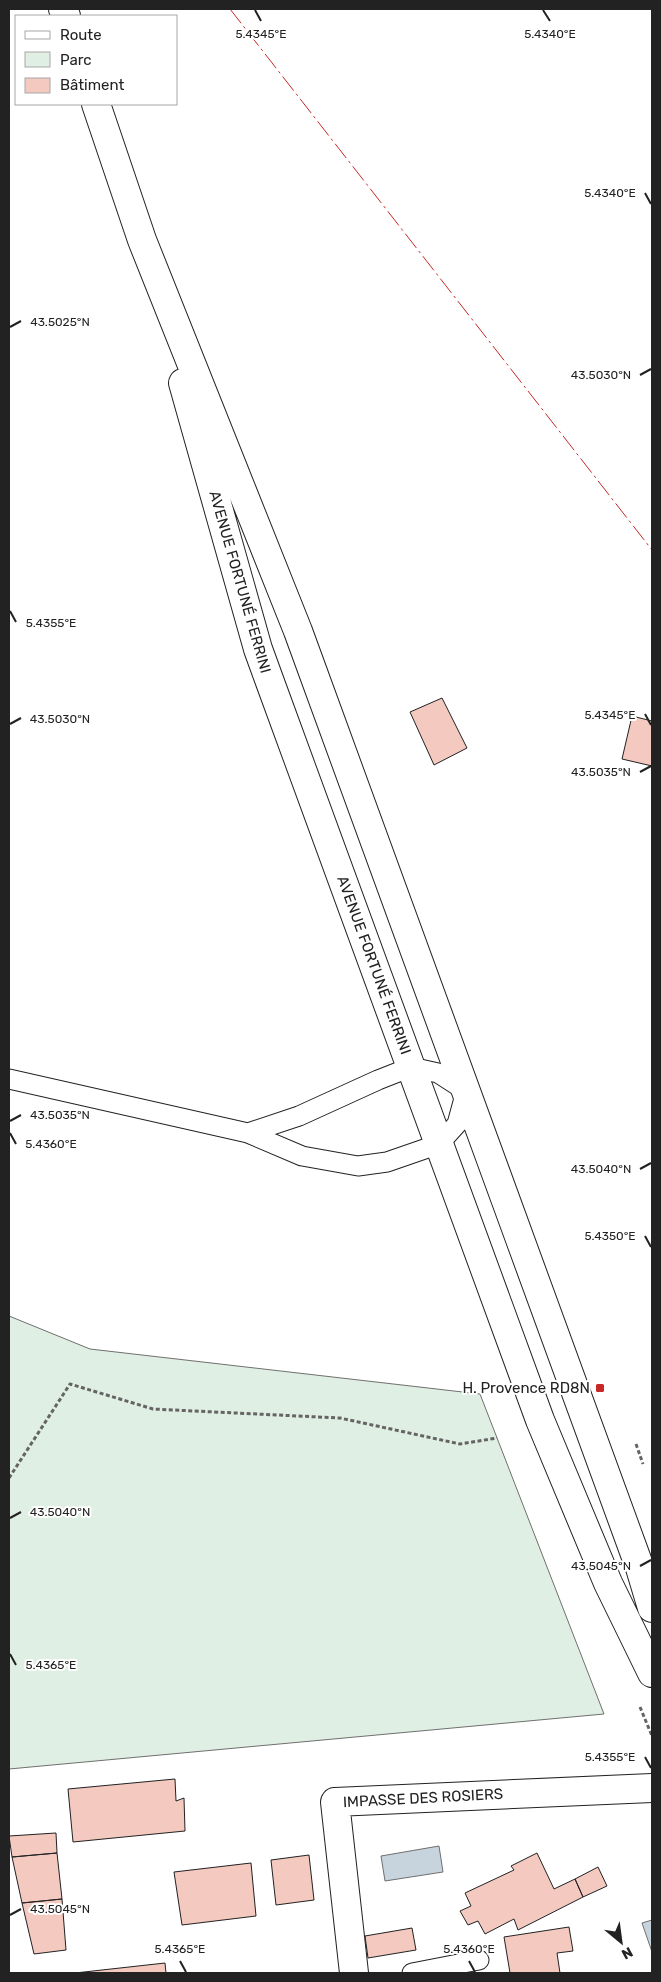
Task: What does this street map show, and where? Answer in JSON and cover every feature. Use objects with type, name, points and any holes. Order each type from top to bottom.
[{"type":"main road","name":"AVENUE FORTUNÉ FERRINI","points":[[96,105],[142,240],[258,649],[540,1420],[608,1583],[652,1673]]},
{"type":"main road","name":"AVENUE FORTUNÉ FERRINI","points":[[142,240],[298,631],[637,1559],[652,1608]]},
{"type":"main road","name":"IMPASSE DES ROSIERS","points":[[354,1973],[335,1802],[652,1788]]},
{"type":"lane","points":[[9,1079],[248,1134],[302,1156],[358,1166],[387,1162],[440,1144],[457,1124],[466,1091],[438,1073],[411,1067],[299,1116],[248,1134]]},
{"type":"lane","points":[[412,1973],[478,1960]]},
{"type":"path","points":[[9,1478],[70,1384],[153,1409],[340,1418],[460,1444],[497,1438]]},
{"type":"green space","points":[[9,1316],[90,1349],[480,1394],[604,1714],[9,1769]]},
{"type":"shaded area","points":[[439,1846],[443,1872],[385,1881],[381,1856]]},
{"type":"shaded area","points":[[652,1920],[652,1952],[642,1923]]},
{"type":"building","points":[[442,698],[467,748],[434,765],[410,712]]},
{"type":"building","points":[[632,716],[652,721],[652,766],[622,759]]},
{"type":"building","points":[[175,1779],[176,1801],[184,1798],[185,1831],[73,1842],[68,1789]]},
{"type":"building","points":[[56,1833],[57,1853],[12,1857],[9,1836]]},
{"type":"building","points":[[57,1853],[62,1899],[22,1903],[12,1857]]},
{"type":"building","points":[[537,1853],[554,1889],[575,1879],[583,1897],[518,1930],[514,1919],[485,1934],[478,1921],[468,1925],[460,1911],[471,1906],[465,1893],[514,1870],[511,1866]]},
{"type":"building","points":[[309,1855],[314,1900],[276,1905],[271,1860]]},
{"type":"building","points":[[251,1863],[256,1916],[182,1925],[174,1872]]},
{"type":"building","points":[[598,1867],[607,1886],[583,1897],[575,1879]]},
{"type":"building","points":[[62,1899],[66,1950],[34,1954],[22,1903]]},
{"type":"building","points":[[569,1927],[573,1951],[557,1953],[560,1973],[510,1973],[504,1937]]},
{"type":"building","points":[[412,1928],[416,1950],[368,1958],[365,1936]]},
{"type":"building","points":[[165,1963],[166,1973],[75,1973]]},
{"type":"power","points":[[230,9],[652,550]]},
{"type":"place","name":"H. Provence RD8N","points":[[600,1388]]}]
